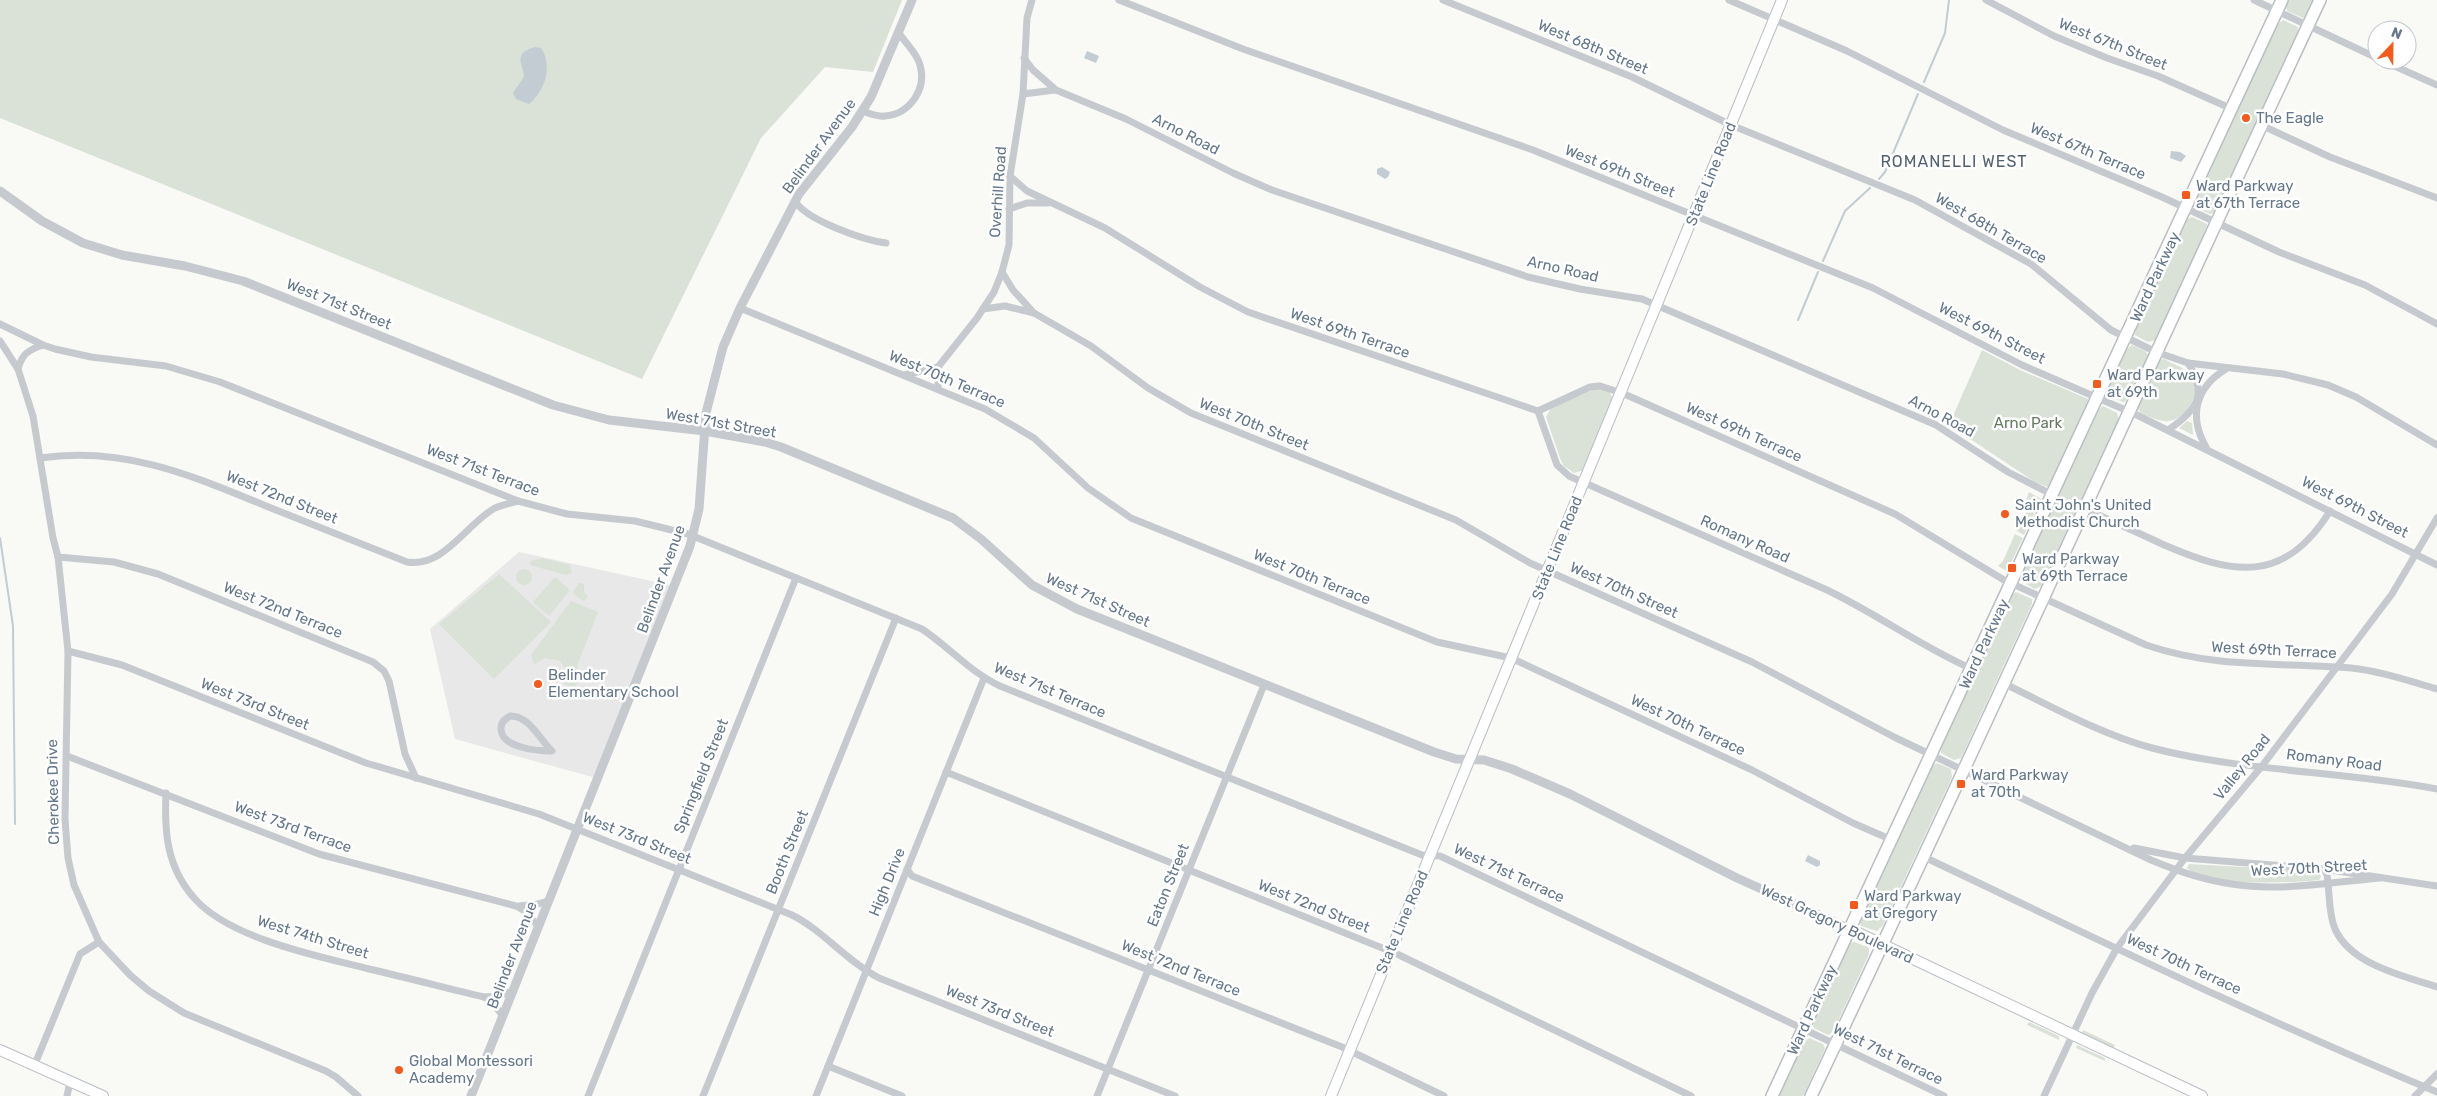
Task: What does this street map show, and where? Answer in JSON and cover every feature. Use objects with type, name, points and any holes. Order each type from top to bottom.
[{"type":"main road","name":"State Line Road","points":[[1331,1096],[1622,393],[1656,305],[1782,0]]},
{"type":"main road","points":[[1811,1096],[2086,509],[2156,352],[2320,0]]},
{"type":"main road","name":"Ward Parkway","points":[[1772,1096],[2099,397],[2279,5]]},
{"type":"main road","name":"West Gregory Boulevard","points":[[1850,929],[2202,1096]]},
{"type":"main road","points":[[0,1050],[103,1096]]},
{"type":"street","name":"Belinder Avenue","points":[[471,1096],[682,570],[693,536],[701,491],[704,431],[709,397],[719,359],[740,308],[795,201],[863,111],[877,85],[912,0]]},
{"type":"street","name":"Overhill Road","points":[[938,367],[994,292],[1002,272],[1009,245],[1010,176],[1024,94],[1027,18],[1032,0]]},
{"type":"street","name":"West 69th Street","points":[[1119,0],[1243,49],[1533,150],[1874,288],[2022,365],[2130,411],[2437,564]]},
{"type":"street","name":"West 68th Street","points":[[1443,0],[1632,77],[1731,126]]},
{"type":"street","name":"West 67th Terrace","points":[[1729,0],[1847,51],[2003,130],[2186,208],[2279,252],[2365,285],[2437,324]]},
{"type":"street","name":"West 67th Street","points":[[1986,0],[2054,36],[2107,58],[2158,76],[2232,109]]},
{"type":"street","points":[[2254,0],[2279,5],[2308,26],[2367,53]]},
{"type":"street","points":[[863,111],[886,116],[901,111],[917,96],[922,80],[921,67],[917,57],[899,33]]},
{"type":"street","name":"Arno Road","points":[[1024,58],[1033,70],[1056,90],[1126,119],[1233,173],[1290,197],[1528,277],[1580,289],[1635,297],[1656,305],[1936,425],[2008,472],[2053,495]]},
{"type":"street","points":[[2403,70],[2437,85]]},
{"type":"street","name":"Arno Road","points":[[1024,94],[1056,90]]},
{"type":"street","points":[[2261,125],[2330,157],[2437,198]]},
{"type":"street","name":"West 68th Terrace","points":[[1731,126],[1881,186],[1945,216],[2031,264],[2060,286],[2094,318],[2126,338],[2156,352],[2188,363],[2226,369],[2283,374],[2328,385],[2356,396],[2437,445]]},
{"type":"street","name":"West 69th Terrace","points":[[1010,176],[1027,191],[1105,228],[1200,287],[1248,312],[1538,411],[1590,387],[1600,386],[1622,393],[1895,514],[2012,583],[2146,645],[2191,658],[2244,665],[2337,667],[2373,672],[2437,689]]},
{"type":"street","name":"West 71st Street","points":[[0,191],[42,221],[83,244],[122,255],[185,266],[243,281],[553,405],[609,420],[704,431],[746,438],[781,447],[934,509],[970,529],[1032,585],[1048,596],[1264,685],[1434,752],[1456,759],[1470,760]]},
{"type":"street","points":[[795,201],[800,209],[844,231],[865,240],[886,243]]},
{"type":"street","name":"West 69th Terrace","points":[[1009,209],[1027,203],[1049,203]]},
{"type":"street","name":"West 70th Street","points":[[1002,272],[1013,290],[1034,313]]},
{"type":"street","name":"West 70th Street","points":[[983,309],[1005,306],[1034,313],[1091,346],[1148,388],[1191,413],[1456,520],[1547,571],[1752,662],[1894,737],[1932,753],[2176,870],[2233,884],[2276,887],[2380,878]]},
{"type":"street","name":"West 70th Terrace","points":[[740,308],[820,342],[904,374],[985,409],[1010,422],[1034,438],[1088,488],[1132,518],[1437,642],[1511,658],[1752,770],[1892,840]]},
{"type":"street","name":"West 71st Terrace","points":[[0,324],[42,345],[91,357],[166,366],[211,379],[518,501],[567,514],[660,526],[693,536],[922,629],[938,640],[972,670],[1000,686],[1422,855],[1440,856],[1944,1096]]},
{"type":"street","name":"Cherokee Drive","points":[[0,341],[18,369],[33,416],[53,538],[58,557],[68,651],[65,819],[68,858],[74,884],[99,942],[130,975],[163,1001],[184,1013],[326,1071],[358,1096]]},
{"type":"street","points":[[18,369],[21,358],[30,349],[42,345]]},
{"type":"street","points":[[2188,363],[2196,378],[2199,399],[2197,423],[2207,448]]},
{"type":"street","points":[[904,374],[924,372],[938,367],[938,389]]},
{"type":"street","points":[[2168,430],[2190,413],[2210,380],[2226,369]]},
{"type":"street","name":"Romany Road","points":[[1538,411],[1557,465],[1569,476],[1827,590],[1861,607],[1931,650],[1972,670]]},
{"type":"street","name":"West 72nd Street","points":[[40,458],[97,456],[122,458],[171,469],[416,564],[426,562],[438,556],[494,509],[518,501]]},
{"type":"street","points":[[492,491],[494,509]]},
{"type":"street","points":[[2086,509],[2198,560],[2220,566],[2242,568],[2270,564],[2298,551],[2313,535],[2330,511]]},
{"type":"street","name":"Valley Road","points":[[2044,1096],[2072,1035],[2117,948],[2185,858],[2262,766],[2392,594],[2437,518]]},
{"type":"street","name":"West 72nd Terrace","points":[[58,557],[114,562],[158,574],[373,662],[384,671],[389,681],[405,754],[416,778]]},
{"type":"street","name":"Springfield Street","points":[[588,1096],[796,578]]},
{"type":"street","name":"Booth Street","points":[[703,1096],[896,618]]},
{"type":"street","name":"West 73rd Street","points":[[68,651],[114,662],[366,764],[508,803],[578,829],[809,924],[866,970],[888,982],[1175,1096]]},
{"type":"street","name":"High Drive","points":[[816,1096],[984,678]]},
{"type":"street","name":"Romany Road","points":[[2003,683],[2128,741],[2203,758],[2378,779],[2437,790]]},
{"type":"street","name":"Eaton Street","points":[[1097,1096],[1264,685]]},
{"type":"street","points":[[510,716],[520,717],[541,736],[552,751],[536,750],[506,740],[501,730],[503,722],[510,716]]},
{"type":"street","name":"West 73rd Terrace","points":[[67,756],[166,793],[318,854],[516,906],[525,911],[538,926]]},
{"type":"street","name":"West Gregory Boulevard","points":[[1470,760],[1500,765],[1570,794],[1737,878],[1850,929]]},
{"type":"street","name":"West 72nd Street","points":[[946,772],[1390,951],[1692,1096]]},
{"type":"street","name":"West 74th Street","points":[[166,793],[165,836],[172,864],[188,891],[213,916],[241,930],[295,949],[484,997],[498,996],[513,991]]},
{"type":"street","name":"West 70th Street","points":[[2127,846],[2185,858],[2324,869],[2437,886]]},
{"type":"street","name":"West 70th Terrace","points":[[1922,856],[2371,1065],[2437,1092]]},
{"type":"street","name":"West 72nd Terrace","points":[[907,869],[912,876],[1349,1052],[1444,1096]]},
{"type":"street","points":[[2324,869],[2335,928],[2354,953],[2375,964],[2437,987]]},
{"type":"street","name":"West 73rd Terrace","points":[[516,906],[548,901]]},
{"type":"street","points":[[34,1064],[80,954],[99,942]]},
{"type":"street","points":[[484,997],[491,1001],[503,1016]]},
{"type":"street","points":[[828,1066],[902,1096]]},
{"type":"street","points":[[2415,1096],[2437,1074]]},
{"type":"street","points":[[67,1096],[70,1082]]},
{"type":"shaded area","points":[[535,47],[541,48],[545,55],[547,70],[543,85],[535,99],[529,104],[516,99],[513,93],[524,77],[520,60],[521,56]]},
{"type":"shaded area","points":[[1087,51],[1099,56],[1096,63],[1084,58]]},
{"type":"shaded area","points":[[2171,151],[2180,152],[2186,156],[2181,162],[2170,158]]},
{"type":"shaded area","points":[[1382,167],[1390,172],[1385,179],[1377,174],[1377,169]]},
{"type":"shaded area","name":"Belinder Elementary School","points":[[519,552],[674,586],[596,778],[455,739],[430,629]]},
{"type":"shaded area","points":[[1808,855],[1820,861],[1820,865],[1817,867],[1805,861]]},
{"type":"green space","points":[[0,0],[902,0],[873,72],[825,67],[761,138],[642,379],[0,118]]},
{"type":"green space","points":[[2289,0],[2314,0],[2307,15],[2303,18],[2287,11],[2286,6]]},
{"type":"green space","points":[[2283,20],[2298,27],[2298,32],[2215,212],[2210,214],[2195,207],[2195,202],[2277,25]]},
{"type":"green space","points":[[2192,217],[2207,224],[2208,227],[2155,340],[2148,342],[2135,335],[2136,329],[2186,220]]},
{"type":"green space","points":[[2132,345],[2145,351],[2148,355],[2128,400],[2123,402],[2109,396],[2107,392],[2126,350]]},
{"type":"green space","name":"Arno Park","points":[[1982,350],[2020,370],[2088,399],[2089,403],[2051,486],[2048,487],[2035,482],[1949,425]]},
{"type":"green space","points":[[2164,359],[2188,372],[2194,382],[2195,389],[2191,404],[2187,410],[2176,419],[2166,421],[2150,417],[2137,408],[2158,360]]},
{"type":"green space","points":[[1597,388],[1609,392],[1614,400],[1585,470],[1574,473],[1564,466],[1561,461],[1546,417],[1551,408]]},
{"type":"green space","points":[[2103,406],[2117,413],[2119,420],[2041,586],[2035,589],[2021,581],[2021,575],[2097,411]]},
{"type":"green space","points":[[2187,421],[2192,423],[2193,435],[2179,428]]},
{"type":"green space","points":[[2029,492],[2041,499],[2024,535],[2017,531],[2030,504],[2026,500]]},
{"type":"green space","points":[[2015,534],[2023,538],[2007,571],[1998,566],[2003,561]]},
{"type":"green space","points":[[542,558],[570,565],[572,573],[566,575],[530,565],[531,561]]},
{"type":"green space","points":[[521,569],[527,569],[532,574],[530,583],[521,585],[516,580],[516,574]]},
{"type":"green space","points":[[499,574],[551,622],[494,679],[439,624]]},
{"type":"green space","points":[[555,577],[570,590],[549,616],[533,602]]},
{"type":"green space","points":[[579,583],[584,584],[584,592],[588,597],[584,601],[573,592]]},
{"type":"green space","points":[[2016,592],[2032,599],[2032,604],[1961,758],[1954,760],[1941,753],[1941,747],[2012,594]]},
{"type":"green space","points":[[571,601],[598,612],[577,666],[580,676],[575,688],[563,683],[568,672],[560,661],[545,658],[534,664],[531,655]]},
{"type":"green space","points":[[1937,763],[1951,769],[1952,777],[1883,925],[1877,931],[1861,926],[1860,921],[1932,766]]},
{"type":"green space","points":[[2189,864],[2313,871],[2320,873],[2321,877],[2319,880],[2270,883],[2230,881],[2197,874],[2187,868]]},
{"type":"green space","points":[[1855,942],[1869,948],[1869,954],[1833,1032],[1828,1035],[1814,1028],[1813,1023],[1848,948],[1851,943]]},
{"type":"green space","points":[[2029,1022],[2059,1036],[2059,1040],[2027,1025]]},
{"type":"green space","points":[[2083,1030],[2115,1045],[2114,1048],[2082,1033]]},
{"type":"green space","points":[[1809,1038],[1823,1044],[1825,1049],[1803,1096],[1779,1096],[1804,1042]]},
{"type":"green space","points":[[2077,1045],[2105,1058],[2105,1061],[2076,1048]]},
{"type":"waterway","points":[[1924,82],[1945,33],[1949,0]]},
{"type":"waterway","points":[[1879,179],[1885,172],[1918,94]]},
{"type":"waterway","points":[[1823,261],[1845,211],[1870,188]]},
{"type":"waterway","points":[[1798,320],[1818,272]]},
{"type":"waterway","points":[[0,538],[13,626],[15,824]]},
{"type":"place","name":"The Eagle","points":[[2246,118]]},
{"type":"place","name":"Ward Parkway at 67th Terrace","points":[[2186,195]]},
{"type":"place","name":"Ward Parkway at 69th","points":[[2097,384]]},
{"type":"place","name":"Saint John's United Methodist Church","points":[[2005,514]]},
{"type":"place","name":"Ward Parkway at 69th Terrace","points":[[2012,568]]},
{"type":"place","name":"Belinder Elementary School","points":[[538,684]]},
{"type":"place","name":"Ward Parkway at 70th","points":[[1961,784]]},
{"type":"place","name":"Ward Parkway at Gregory","points":[[1854,905]]},
{"type":"place","name":"Global Montessori Academy","points":[[399,1070]]},
{"type":"district","name":"ROMANELLI WEST","points":[[1954,161]]}]
